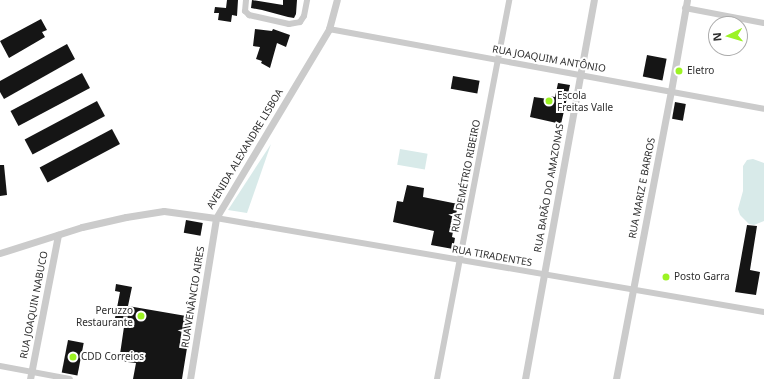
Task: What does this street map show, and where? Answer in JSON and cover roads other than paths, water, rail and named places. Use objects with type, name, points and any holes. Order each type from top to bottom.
[{"type":"street","points":[[245,2],[245,11],[249,15],[289,24],[300,22],[304,16],[307,0]]},
{"type":"street","name":"AVENIDA ALEXANDRE LISBOA","points":[[0,253],[82,227],[164,211],[216,218],[329,29],[337,0]]},
{"type":"street","name":"RUA DEMÉTRIO RIBEIRO","points":[[436,379],[499,60],[509,0]]},
{"type":"street","name":"RUA BARÃO DO AMAZONAS","points":[[525,379],[594,0]]},
{"type":"street","name":"RUA MARIZ E BARROS","points":[[616,379],[632,290],[672,91],[687,0]]},
{"type":"street","points":[[685,8],[764,23]]},
{"type":"street","name":"RUA JOAQUIM ANTÔNIO","points":[[329,29],[764,109]]},
{"type":"street","name":"RUA TIRADENTES","points":[[216,218],[764,312]]},
{"type":"street","name":"RUA VENÂNCIO AIRES","points":[[190,379],[216,218]]},
{"type":"street","name":"RUA JOAQUIN NABUCO","points":[[31,375],[58,235]]},
{"type":"street","points":[[0,366],[31,375],[70,379]]},
{"type":"place","name":"Eletro","points":[[679,71]]},
{"type":"place","name":"Escola Freitas Valle","points":[[549,101]]},
{"type":"place","name":"Posto Garra","points":[[666,277]]},
{"type":"place","name":"Peruzzo Restaurante","points":[[141,316]]},
{"type":"place","name":"CDD Correios","points":[[73,357]]}]
